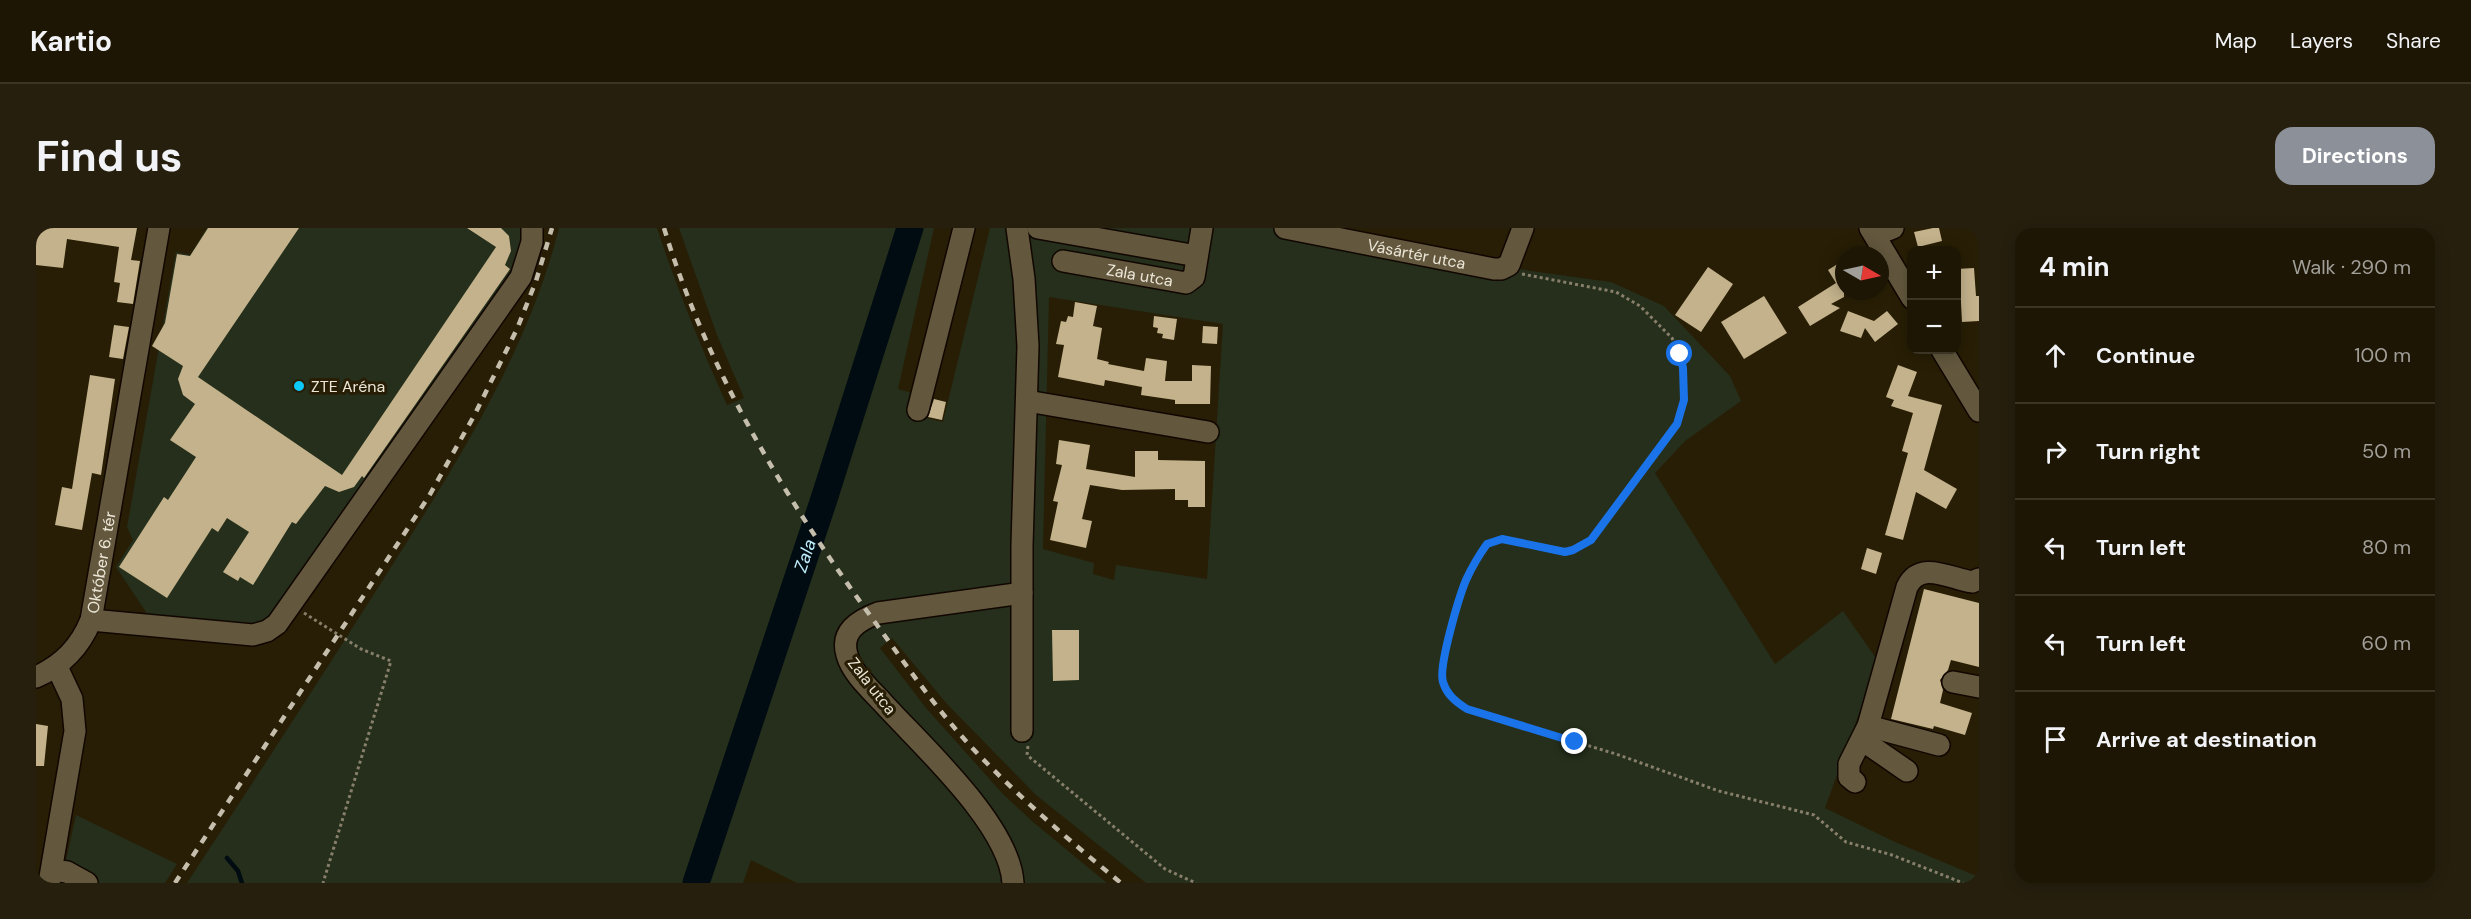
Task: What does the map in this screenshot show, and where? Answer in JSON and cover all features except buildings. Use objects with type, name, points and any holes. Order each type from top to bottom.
[{"type":"street","name":"Október 6. tér","points":[[36,677],[57,667],[78,646],[91,620],[159,228]]},
{"type":"street","points":[[91,620],[253,634],[267,632],[277,624],[522,277],[532,242],[532,228]]},
{"type":"street","points":[[918,410],[964,228]]},
{"type":"street","points":[[1017,228],[1024,279],[1028,346],[1022,593],[1022,731]]},
{"type":"street","name":"Zala utca","points":[[1038,228],[1197,256]]},
{"type":"street","name":"Zala utca","points":[[1070,234],[1067,262],[1186,283],[1194,277],[1202,228]]},
{"type":"street","name":"Vásártér utca","points":[[1285,228],[1485,268],[1501,269]]},
{"type":"street","points":[[1501,269],[1511,261],[1523,228]]},
{"type":"street","points":[[1879,230],[1907,290]]},
{"type":"street","points":[[1944,354],[1979,411]]},
{"type":"street","points":[[1027,401],[1208,432]]},
{"type":"street","points":[[1855,782],[1849,777],[1848,770],[1854,751],[1865,733],[1906,587],[1911,577],[1927,572],[1972,582],[1979,579]]},
{"type":"street","name":"Zala utca","points":[[1013,883],[1005,850],[989,824],[952,779],[865,684],[848,660],[846,641],[851,628],[857,622],[878,613],[1022,593]]},
{"type":"street","points":[[57,667],[72,699],[75,731],[50,877],[67,872],[87,883]]},
{"type":"street","points":[[1953,682],[1979,687]]},
{"type":"street","points":[[1865,733],[1939,745]]},
{"type":"street","points":[[1865,733],[1906,771]]},
{"type":"path","points":[[1501,269],[1616,292],[1640,306],[1672,338],[1680,354],[1684,400],[1677,424],[1591,540],[1565,552],[1502,539],[1487,544],[1466,580],[1450,633],[1442,669],[1442,681],[1447,692],[1467,709],[1616,754],[1719,791],[1814,815],[1846,842],[1892,855],[1963,883]]},
{"type":"path","points":[[291,605],[361,649],[391,661],[323,883]]},
{"type":"path","points":[[1022,731],[1028,743],[1027,755],[1166,869],[1196,883]]},
{"type":"green space","name":"ZTE Aréna","points":[[207,228],[526,228],[519,275],[271,623],[254,629],[152,621],[116,567],[133,540],[127,527],[176,252],[190,255]]},
{"type":"green space","points":[[559,228],[657,228],[690,318],[727,405],[744,398],[717,335],[679,228],[934,228],[898,389],[912,393],[906,413],[943,422],[990,228],[1304,228],[1531,271],[1611,282],[1664,306],[1730,376],[1741,401],[1685,441],[1655,473],[1775,664],[1843,611],[1878,661],[1825,808],[1895,842],[1979,877],[1979,883],[1146,883],[1036,795],[947,704],[892,638],[880,648],[926,708],[1002,793],[1033,822],[1107,883],[797,883],[751,860],[743,883],[187,883],[362,614],[463,451],[508,364],[545,275]],"holes":[[[1049,297],[1223,324],[1207,579],[1116,565],[1114,580],[1093,574],[1094,563],[1043,549]]]},
{"type":"green space","points":[[76,815],[177,864],[165,883],[61,883]]},
{"type":"waterway","name":"Zala","points":[[696,883],[824,499],[910,228]]},
{"type":"waterway","points":[[227,858],[238,871],[242,883]]},
{"type":"railway","points":[[175,883],[429,496],[475,414],[517,329],[536,281],[552,228]]},
{"type":"railway","points":[[664,228],[682,282],[727,385],[782,484],[844,579],[925,691],[963,738],[1029,804],[1121,883]]},
{"type":"place","name":"ZTE Aréna","points":[[299,386]]},
{"type":"route","points":[[1575,742],[1467,709],[1455,701],[1447,692],[1442,681],[1442,669],[1450,633],[1466,580],[1487,544],[1502,539],[1513,540],[1565,552],[1591,540],[1677,424],[1684,400],[1680,354]]}]
